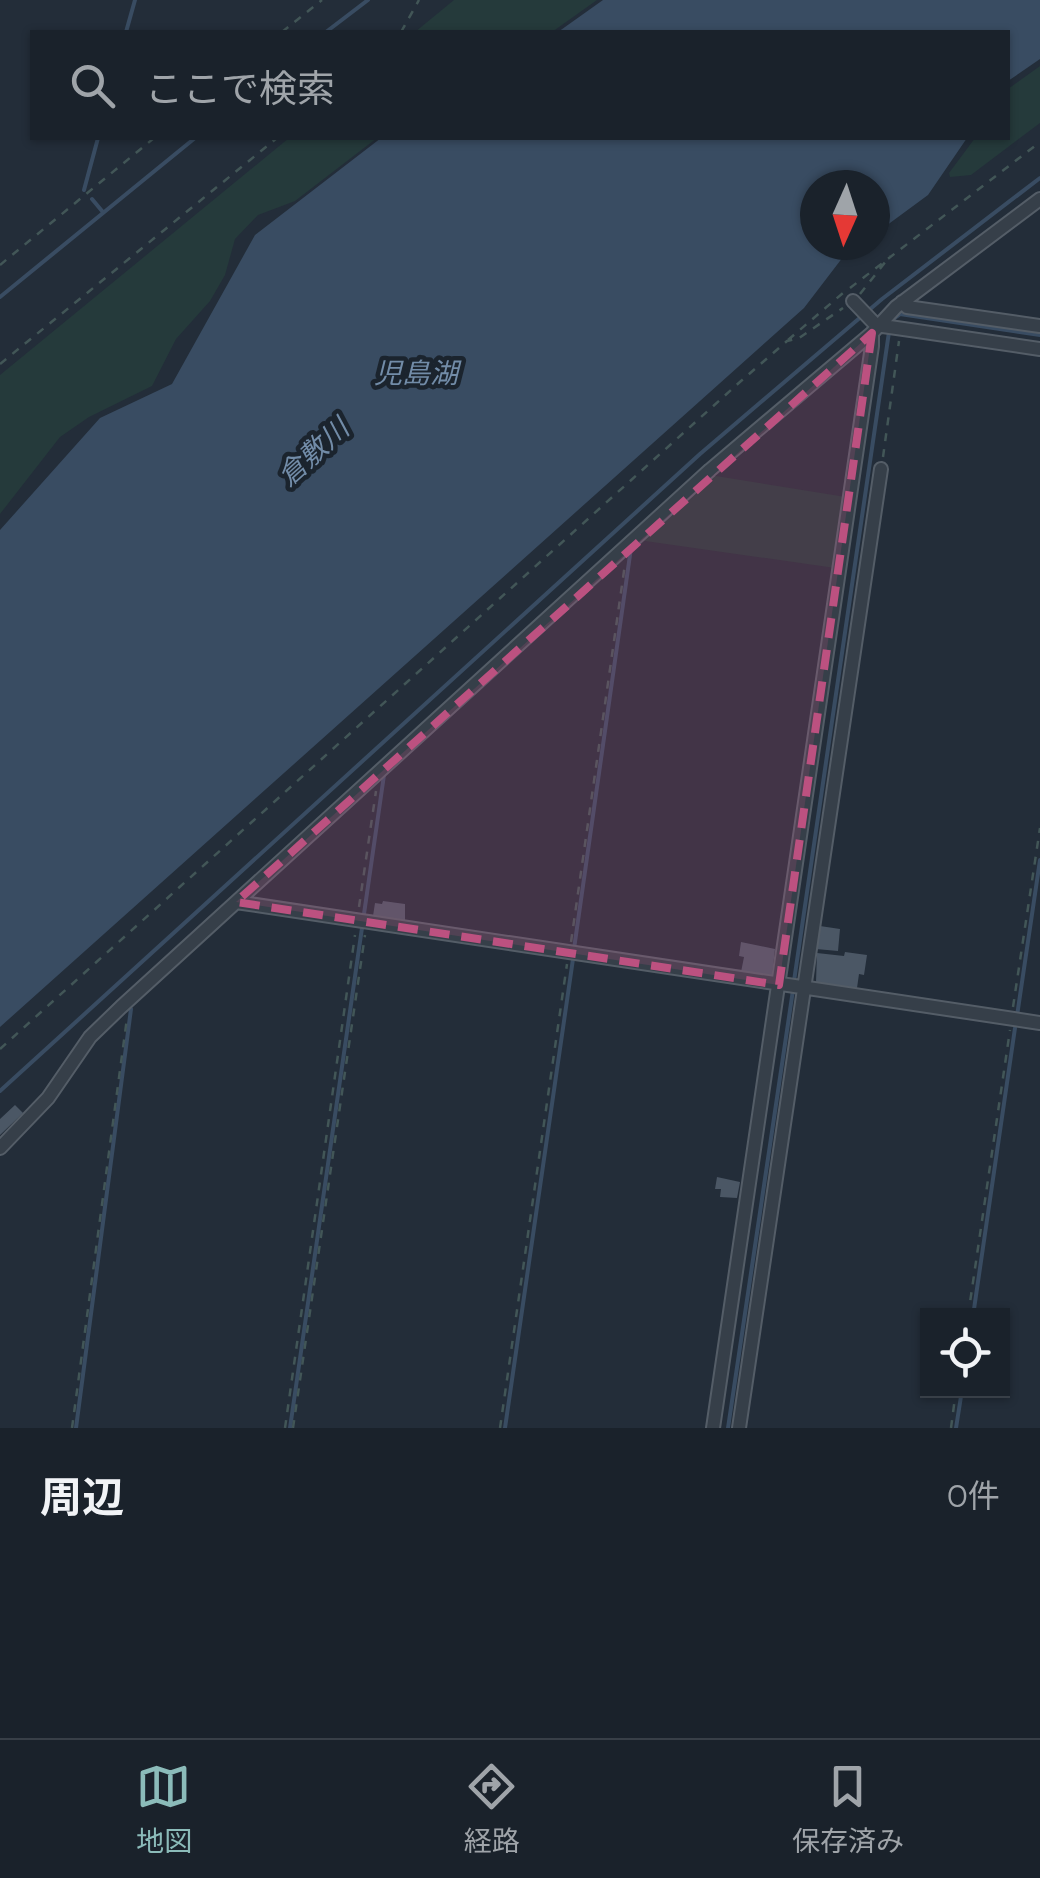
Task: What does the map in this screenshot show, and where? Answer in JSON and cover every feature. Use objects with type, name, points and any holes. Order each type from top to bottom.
[{"type":"street","points":[[0,1148],[48,1098],[90,1037],[377,773],[622,550],[887,321],[1040,200]]},
{"type":"street","points":[[855,304],[887,321],[1040,349]]},
{"type":"street","points":[[739,1428],[872,346],[887,321],[908,307],[1040,326]]},
{"type":"street","points":[[714,1428],[881,469]]},
{"type":"street","points":[[236,902],[1040,1023]]},
{"type":"path","points":[[284,30],[322,0]]},
{"type":"path","points":[[401,30],[420,0]]},
{"type":"path","points":[[0,265],[152,140]]},
{"type":"path","points":[[0,364],[275,140]]},
{"type":"path","points":[[890,256],[1040,142]]},
{"type":"path","points":[[0,1048],[788,341],[885,260]]},
{"type":"path","points":[[788,341],[855,304],[887,260]]},
{"type":"path","points":[[881,469],[887,321]]},
{"type":"path","points":[[500,1428],[625,568],[622,550]]},
{"type":"path","points":[[293,1428],[362,921],[377,773]]},
{"type":"path","points":[[969,1308],[1040,828]]},
{"type":"path","points":[[285,1428],[362,921]]},
{"type":"path","points":[[72,1428],[127,1023],[121,1007]]},
{"type":"path","points":[[951,1428],[955,1398]]},
{"type":"highlighted area","points":[[872,333],[779,985],[236,902]]},
{"type":"green space","points":[[454,0],[597,0],[555,30],[417,30]]},
{"type":"green space","points":[[1040,66],[1040,123],[971,175],[950,177],[974,140],[1010,140],[1010,88]]},
{"type":"green space","points":[[287,140],[374,140],[295,201],[258,215],[235,239],[225,275],[210,301],[176,339],[152,386],[89,417],[60,437],[0,514],[0,375]]},
{"type":"green space","points":[[710,475],[846,497],[835,568],[638,540]]},
{"type":"water","points":[[603,0],[1040,0],[1040,59],[1010,80],[1010,30],[561,30]]},
{"type":"water","name":"児島湖","points":[[378,140],[966,140],[928,195],[890,223],[890,170],[800,170],[800,260],[841,260],[804,308],[0,1027],[0,530],[100,418],[172,384],[255,235]]},
{"type":"building","points":[[375,903],[405,904],[405,921],[373,916]]},
{"type":"building","points":[[820,926],[840,929],[838,951],[816,949]]},
{"type":"building","points":[[741,942],[775,949],[772,976],[741,972]]},
{"type":"building","points":[[845,952],[867,955],[857,988],[816,982],[817,953],[844,956]]},
{"type":"building","points":[[15,1105],[23,1113],[0,1135],[0,1119]]},
{"type":"building","points":[[717,1177],[740,1182],[737,1198],[720,1197],[721,1189],[715,1189]]},
{"type":"waterway","points":[[127,30],[135,0]]},
{"type":"waterway","points":[[329,30],[368,0]]},
{"type":"waterway","points":[[84,190],[97,140]]},
{"type":"waterway","points":[[0,297],[193,140]]},
{"type":"waterway","points":[[0,1091],[700,454],[882,299],[1040,178]]},
{"type":"waterway","points":[[92,199],[102,211]]},
{"type":"waterway","points":[[893,319],[900,314],[1040,335]]},
{"type":"waterway","points":[[794,981],[889,332]]},
{"type":"waterway","points":[[574,949],[631,548]]},
{"type":"waterway","points":[[290,1428],[384,775]]},
{"type":"waterway","points":[[1017,1016],[1040,860]]},
{"type":"waterway","points":[[505,1428],[573,959]]},
{"type":"waterway","points":[[728,1428],[793,990]]},
{"type":"waterway","points":[[76,1428],[131,1009]]},
{"type":"waterway","points":[[974,1308],[1015,1028]]},
{"type":"waterway","points":[[956,1428],[961,1398]]},
{"type":"water label","name":"倉敷川","points":[[313,452]]}]
